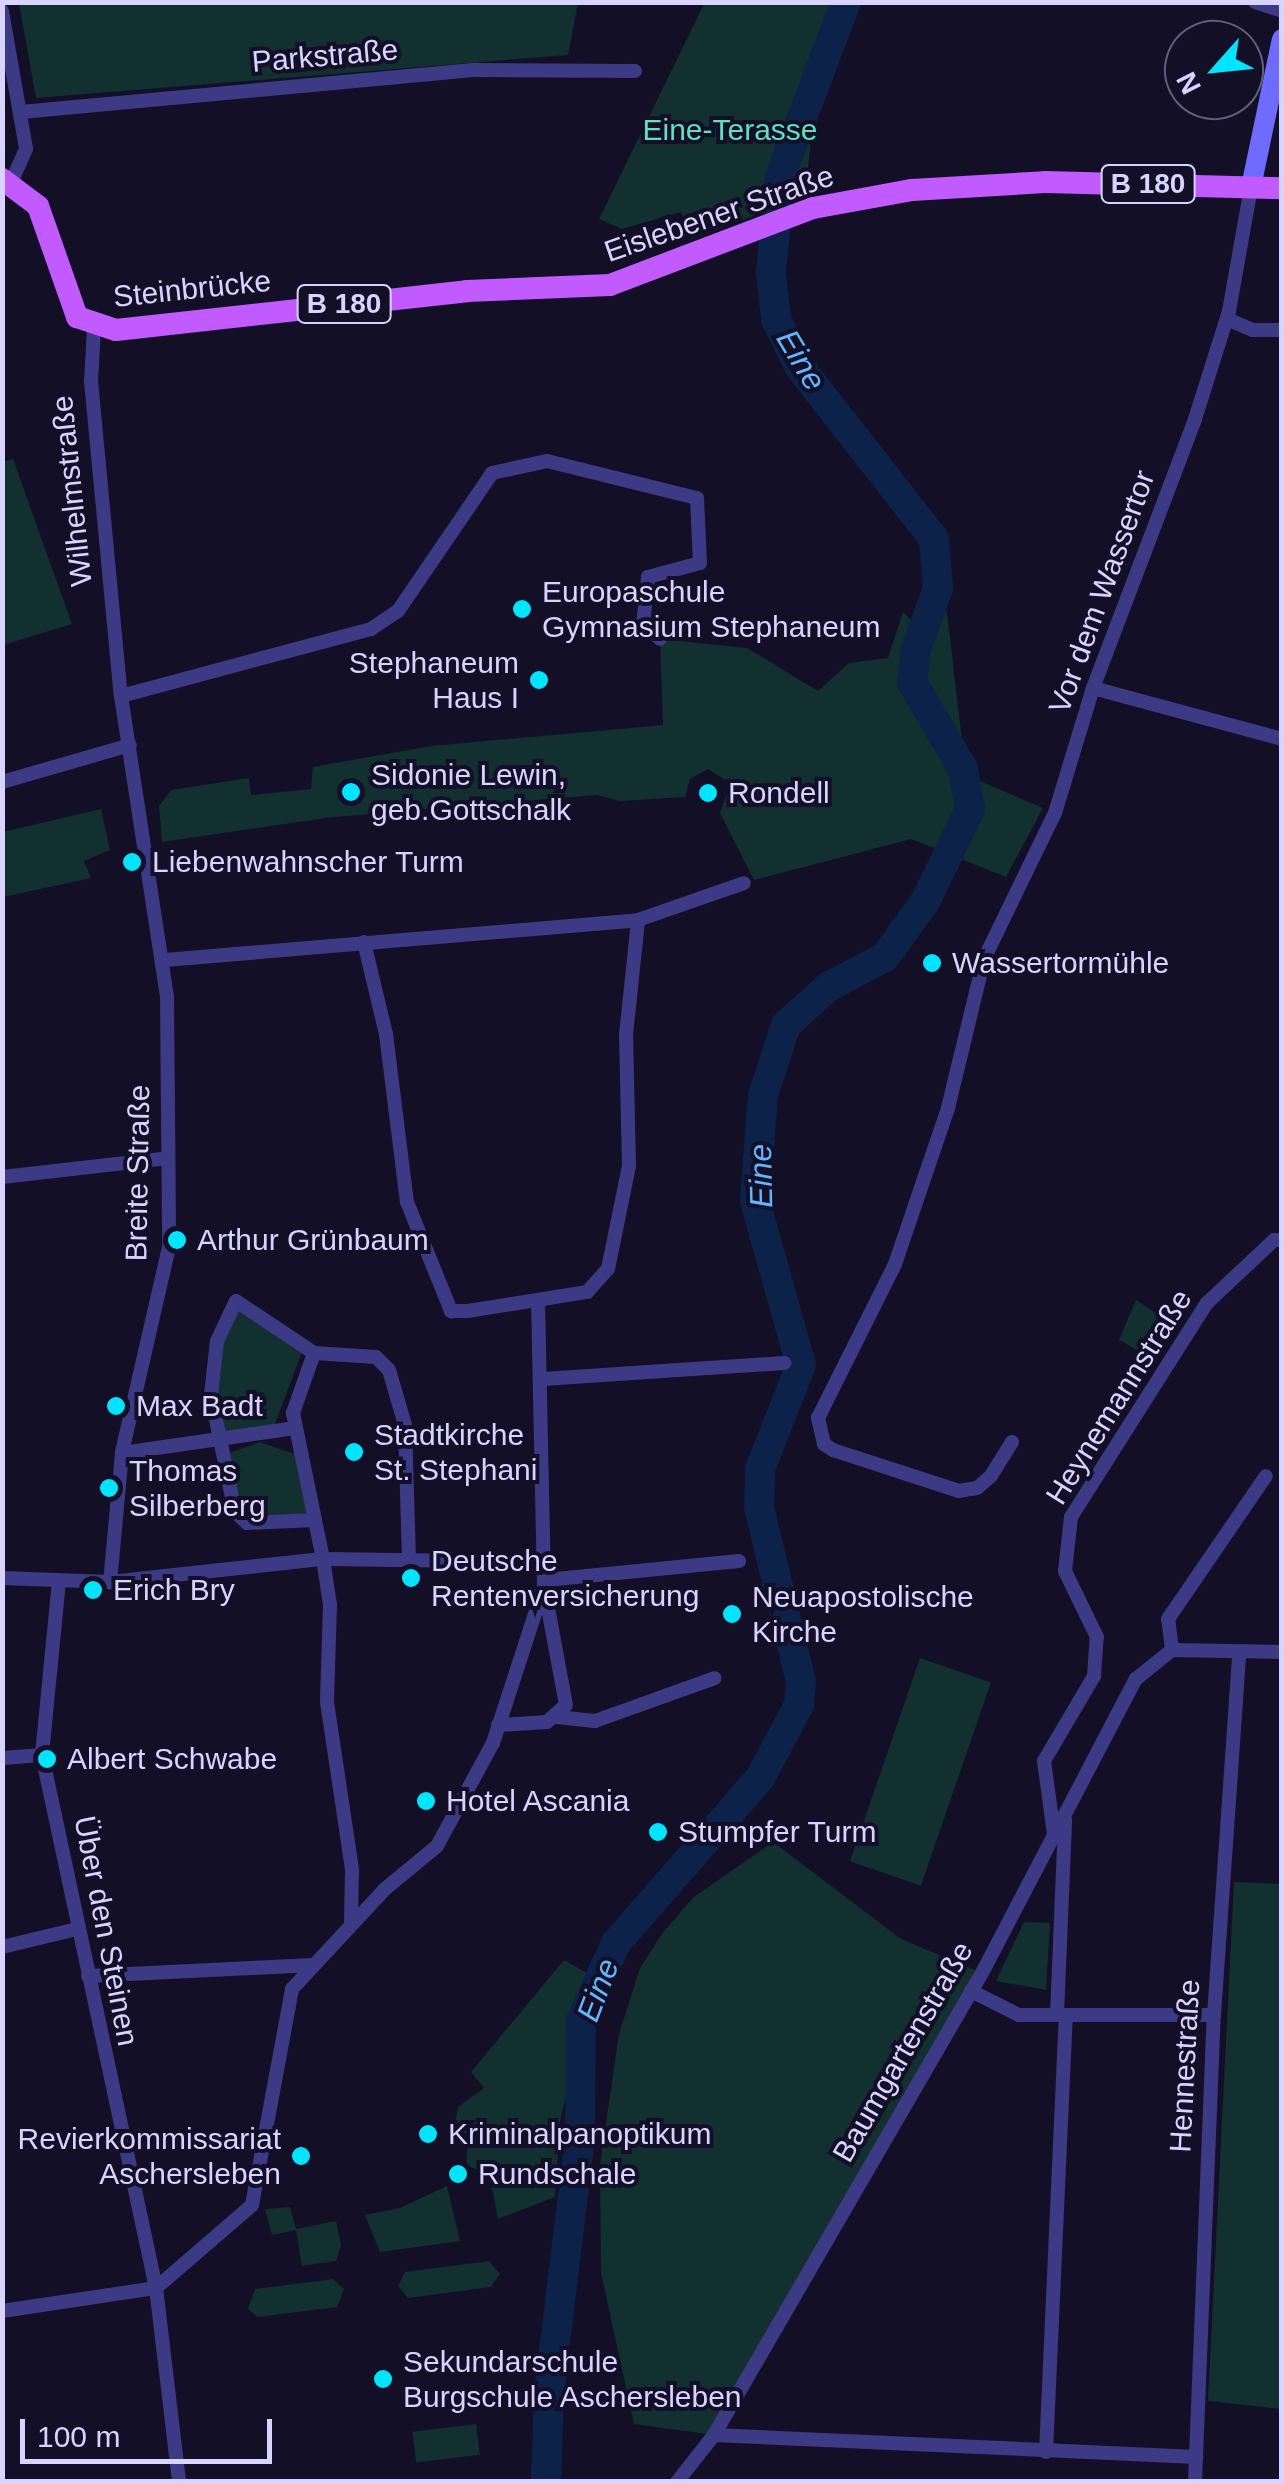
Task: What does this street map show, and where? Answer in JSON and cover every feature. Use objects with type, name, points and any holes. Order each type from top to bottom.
[{"type":"main road","points":[[1252,187],[1282,39]]},
{"type":"main road","points":[[7,181],[38,206],[72,308],[94,328]]},
{"type":"main road","name":"Eislebener Straße","points":[[594,287],[649,274],[803,212],[990,183],[1282,188]]},
{"type":"main road","name":"Steinbrücke","points":[[94,328],[467,291],[594,287]]},
{"type":"street","points":[[1255,2],[1282,11]]},
{"type":"street","points":[[2,11],[26,149],[7,181]]},
{"type":"street","name":"Parkstraße","points":[[21,112],[476,70],[635,71]]},
{"type":"street","name":"Vor dem Wassertor","points":[[1012,1442],[991,1476],[977,1488],[959,1491],[824,1444],[818,1418],[895,1264],[948,1108],[971,1005],[1000,918],[1055,814],[1094,688],[1227,318],[1252,187]]},
{"type":"street","points":[[1227,318],[1253,330],[1282,330]]},
{"type":"street","name":"Wilhelmstraße","points":[[94,328],[91,381],[121,696],[145,821]]},
{"type":"street","points":[[121,696],[314,646],[389,618],[492,473],[547,461],[697,498],[700,563],[648,577],[643,625],[660,639]]},
{"type":"street","points":[[1094,688],[1282,739]]},
{"type":"street","points":[[2,782],[130,745]]},
{"type":"street","name":"Breite Straße","points":[[110,1582],[122,1453],[168,1264],[166,960],[145,821]]},
{"type":"street","points":[[166,960],[638,920],[744,883]]},
{"type":"street","points":[[364,942],[390,1055],[407,1202],[451,1311],[538,1302],[588,1292],[602,1281],[629,1166],[626,1035],[638,920]]},
{"type":"street","points":[[2,1176],[168,1158]]},
{"type":"street","name":"Heynemannstraße","points":[[1054,1834],[1044,1761],[1094,1676],[1097,1637],[1065,1571],[1071,1517],[1207,1303],[1274,1240],[1282,1240]]},
{"type":"street","points":[[315,1520],[238,1518],[218,1444],[210,1395],[214,1353],[236,1301],[314,1353],[376,1357],[389,1370],[406,1425],[409,1560]]},
{"type":"street","points":[[538,1302],[545,1583],[566,1706],[558,1717]]},
{"type":"street","points":[[314,1353],[293,1413],[330,1604],[327,1702],[352,1870],[351,1924]]},
{"type":"street","points":[[542,1379],[784,1363]]},
{"type":"street","points":[[122,1453],[218,1444],[296,1428]]},
{"type":"street","points":[[1266,1476],[1168,1619],[1172,1650],[1282,1652]]},
{"type":"street","points":[[2,1578],[110,1582],[323,1559],[544,1562]]},
{"type":"street","points":[[545,1583],[739,1561]]},
{"type":"street","name":"Über den Steinen","points":[[59,1581],[42,1755],[156,2288],[179,2482]]},
{"type":"street","points":[[2,2311],[156,2288],[252,2205],[284,2011],[314,1965],[351,1924],[426,1860],[493,1742],[545,1583]]},
{"type":"street","name":"Baumgartenstraße","points":[[677,2482],[714,2435],[971,1992],[1136,1679],[1172,1650]]},
{"type":"street","name":"Hennestraße","points":[[1195,2482],[1214,2015],[1240,1653]]},
{"type":"street","points":[[498,1725],[532,1726],[558,1717],[595,1721],[715,1678]]},
{"type":"street","points":[[2,1758],[42,1755]]},
{"type":"street","points":[[1046,2452],[1065,1818]]},
{"type":"street","points":[[2,1947],[77,1930]]},
{"type":"street","points":[[88,1976],[314,1965]]},
{"type":"street","points":[[971,1992],[1019,2016],[1214,2015]]},
{"type":"street","points":[[714,2435],[1196,2457]]},
{"type":"green space","points":[[19,2],[578,3],[568,55],[36,98]]},
{"type":"green space","name":"Eine-Terasse","points":[[705,2],[842,3],[816,91],[805,197],[691,239],[681,212],[622,229],[599,219]]},
{"type":"green space","points":[[13,459],[72,624],[3,645],[3,462]]},
{"type":"green space","points":[[903,612],[910,619],[947,612],[964,758],[975,779],[1043,808],[1006,877],[911,839],[754,880],[720,813],[730,783],[708,769],[690,779],[685,797],[620,801],[597,795],[333,817],[162,842],[159,806],[171,790],[249,778],[251,795],[311,789],[313,767],[431,746],[663,725],[660,639],[747,648],[818,691],[849,663],[888,658]]},
{"type":"green space","points":[[101,809],[110,850],[84,861],[91,878],[3,897],[3,832]]},
{"type":"green space","points":[[1136,1300],[1166,1320],[1148,1356],[1119,1340]]},
{"type":"green space","points":[[238,1309],[302,1352],[275,1424],[222,1436],[216,1406],[220,1343]]},
{"type":"green space","points":[[260,1442],[297,1455],[309,1513],[248,1518],[239,1511],[226,1454]]},
{"type":"green space","points":[[920,1658],[991,1682],[921,1886],[850,1861]]},
{"type":"green space","points":[[773,1842],[901,1939],[982,1973],[714,2435],[634,2424],[601,2273],[600,2165],[619,2034],[640,1968],[664,1931],[694,1897]]},
{"type":"green space","points":[[1234,1882],[1281,1884],[1281,2409],[1208,2401]]},
{"type":"green space","points":[[1024,1922],[1050,1923],[1046,1990],[996,1981]]},
{"type":"green space","points":[[564,1960],[594,1977],[560,2121],[555,2197],[498,2219],[489,2173],[466,2166],[468,2135],[454,2129],[458,2107],[484,2088],[471,2072]]},
{"type":"green space","points":[[447,2186],[460,2241],[380,2252],[365,2215],[400,2208]]},
{"type":"green space","points":[[290,2207],[296,2229],[336,2221],[341,2245],[336,2261],[302,2266],[296,2230],[272,2235],[265,2209]]},
{"type":"green space","points":[[489,2261],[500,2274],[491,2287],[408,2298],[398,2286],[405,2272]]},
{"type":"green space","points":[[333,2279],[344,2289],[337,2307],[258,2317],[248,2309],[255,2289]]},
{"type":"green space","points":[[476,2424],[480,2455],[416,2463],[412,2432]]},
{"type":"waterway","name":"Eine","points":[[546,2482],[549,2393],[580,2137],[581,2021],[616,1943],[760,1778],[799,1705],[801,1682],[759,1507],[760,1469],[801,1365],[755,1201],[763,1095],[786,1025],[828,987],[885,957],[926,900],[970,809],[963,769],[912,682],[916,648],[938,589],[934,539],[799,366],[776,319],[771,272],[780,176],[846,2]]},
{"type":"place","name":"Europaschule Gymnasium Stephaneum","points":[[522,609]]},
{"type":"place","name":"Stephaneum Haus I","points":[[539,680]]},
{"type":"place","name":"Sidonie Lewin, geb.Gottschalk","points":[[351,792]]},
{"type":"place","name":"Rondell","points":[[708,793]]},
{"type":"place","name":"Liebenwahnscher Turm","points":[[132,862]]},
{"type":"place","name":"Wassertormühle","points":[[932,963]]},
{"type":"place","name":"Arthur Grünbaum","points":[[177,1240]]},
{"type":"place","name":"Max Badt","points":[[116,1406]]},
{"type":"place","name":"Stadtkirche St. Stephani","points":[[354,1452]]},
{"type":"place","name":"Thomas Silberberg","points":[[109,1488]]},
{"type":"place","name":"Deutsche Rentenversicherung","points":[[411,1578]]},
{"type":"place","name":"Erich Bry","points":[[93,1590]]},
{"type":"place","name":"Neuapostolische Kirche","points":[[732,1614]]},
{"type":"place","name":"Albert Schwabe","points":[[47,1759]]},
{"type":"place","name":"Hotel Ascania","points":[[426,1801]]},
{"type":"place","name":"Stumpfer Turm","points":[[658,1832]]},
{"type":"place","name":"Kriminalpanoptikum","points":[[428,2134]]},
{"type":"place","name":"Revierkommissariat Aschersleben","points":[[301,2156]]},
{"type":"place","name":"Rundschale","points":[[458,2174]]},
{"type":"place","name":"Sekundarschule Burgschule Aschersleben","points":[[383,2379]]}]
